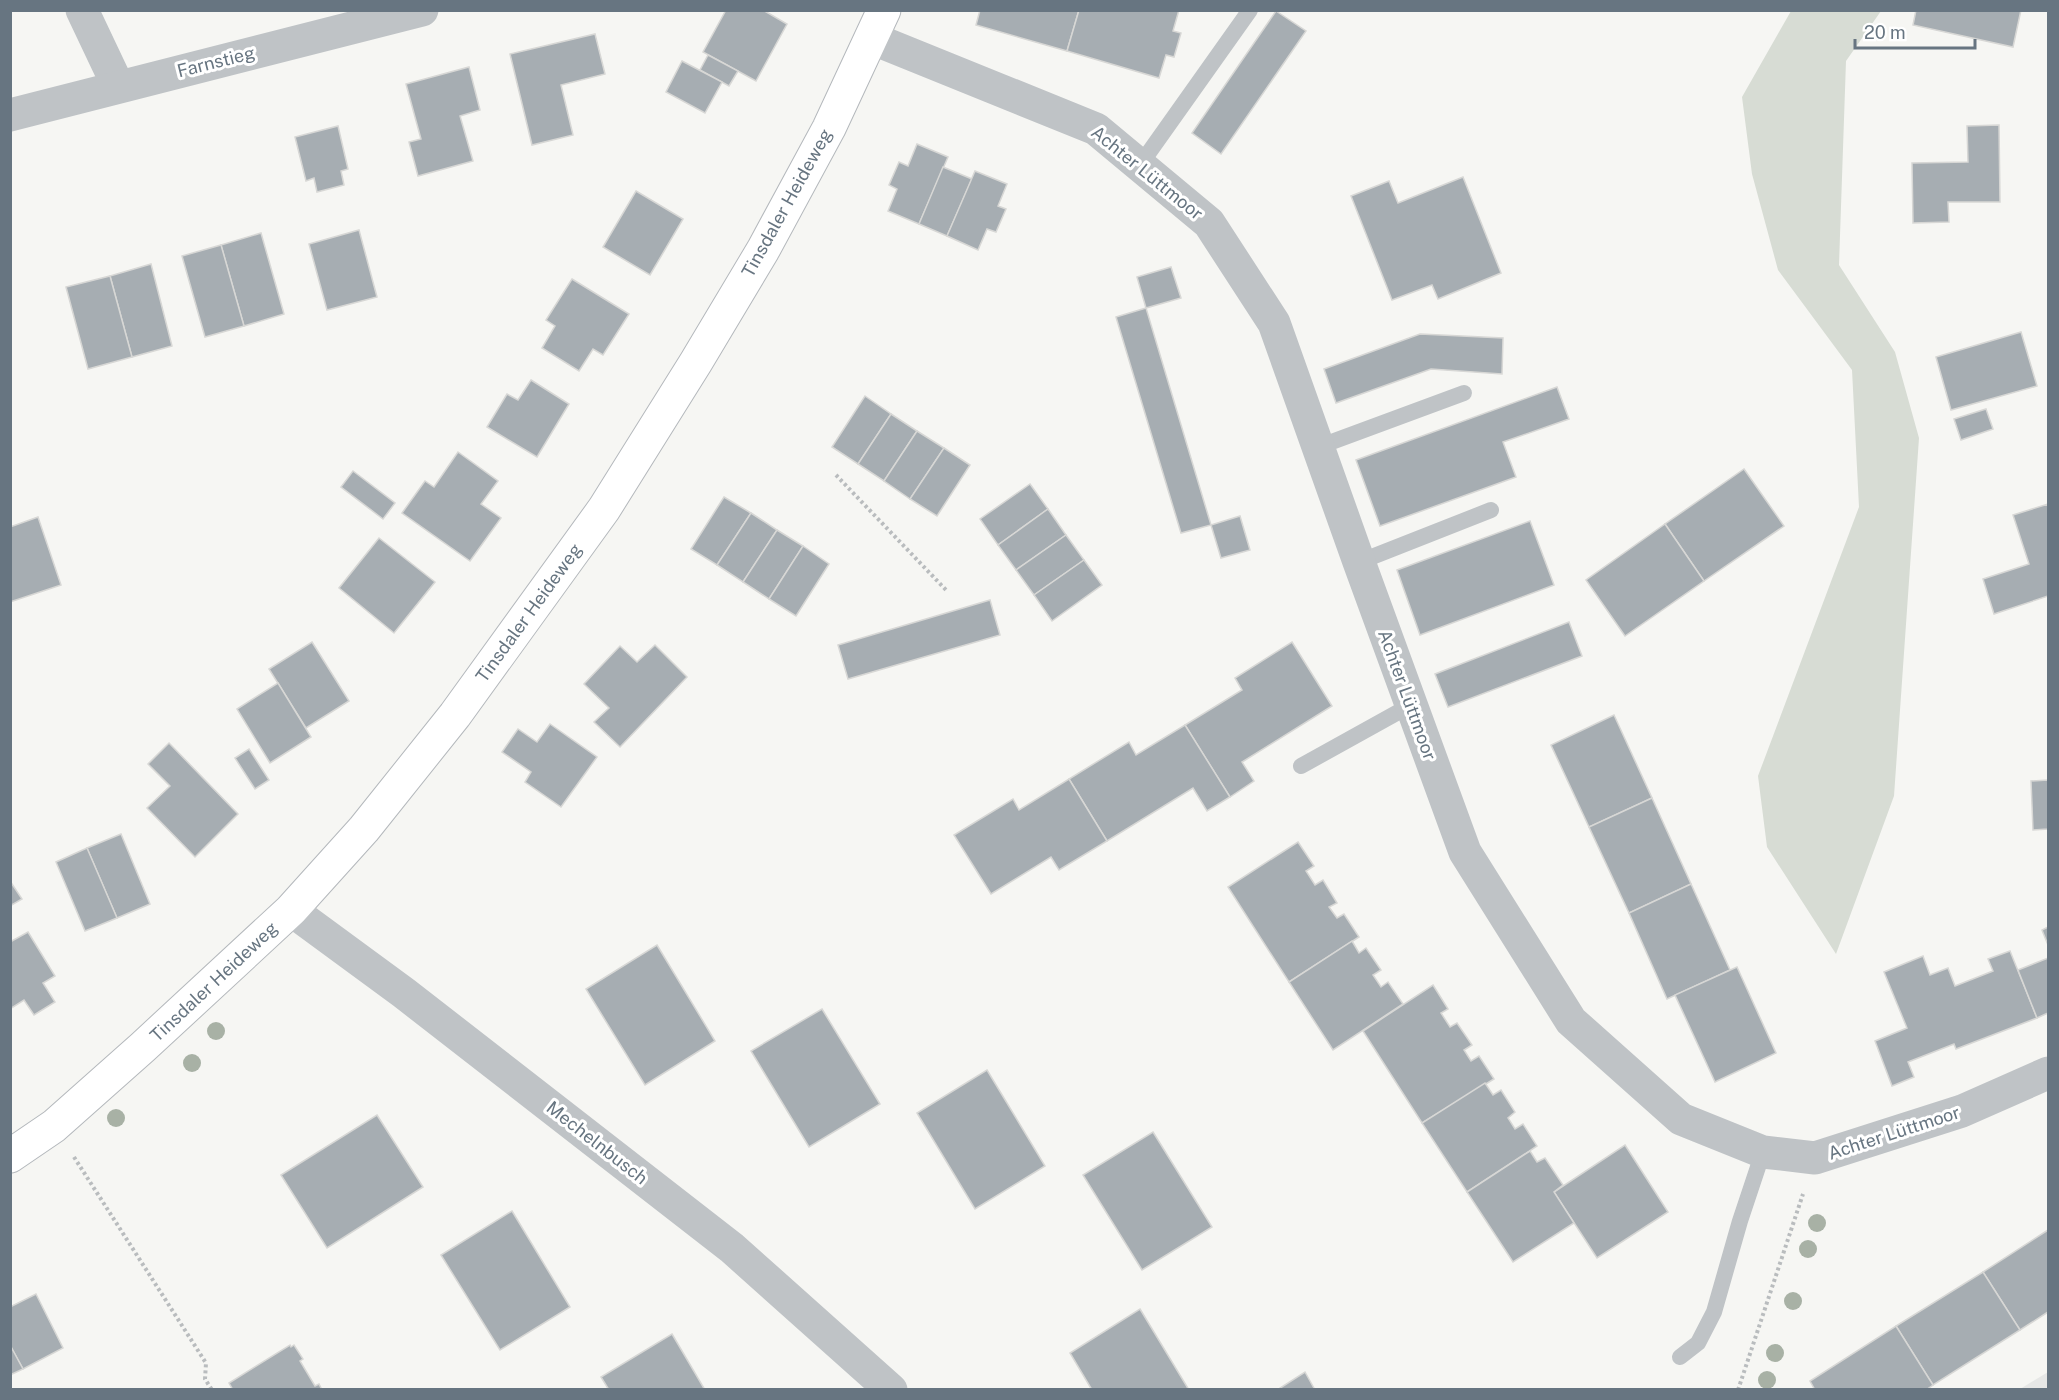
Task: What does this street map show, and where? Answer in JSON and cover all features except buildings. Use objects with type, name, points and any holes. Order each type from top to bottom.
[{"type":"street","points":[[82,10],[118,86]]},
{"type":"street","name":"Farnstieg","points":[[10,115],[423,10]]},
{"type":"street","name":"Achter Lüttmoor","points":[[878,24],[1096,129],[1209,223],[1274,323],[1465,852],[1571,1021],[1681,1119],[1763,1152],[1815,1158],[1962,1110],[2049,1072]]},
{"type":"street","name":"Tinsdaler Heideweg","points":[[10,1156],[54,1126],[291,910],[364,829],[455,715],[604,509],[696,362],[763,250],[829,128],[878,24]]},
{"type":"street","name":"Mechelnbusch","points":[[291,910],[404,993],[732,1248],[891,1389]]},
{"type":"lane","points":[[1140,165],[1250,10]]},
{"type":"lane","points":[[1318,447],[1464,393]]},
{"type":"lane","points":[[1359,562],[1491,510]]},
{"type":"lane","points":[[1300,766],[1411,705]]},
{"type":"lane","points":[[1680,1357],[1698,1343],[1714,1312],[1763,1152]]},
{"type":"path","points":[[836,475],[946,590]]},
{"type":"path","points":[[54,1126],[206,1363],[205,1379],[212,1389]]},
{"type":"path","points":[[1738,1389],[1815,1158]]},
{"type":"shaded area","points":[[1791,11],[1881,11],[1846,61],[1839,265],[1895,352],[1919,438],[1894,796],[1836,954],[1767,847],[1758,776],[1859,507],[1852,370],[1778,270],[1752,174],[1742,97]]},
{"type":"shaded area","points":[[2048,1372],[2048,1389],[2020,1389]]}]
